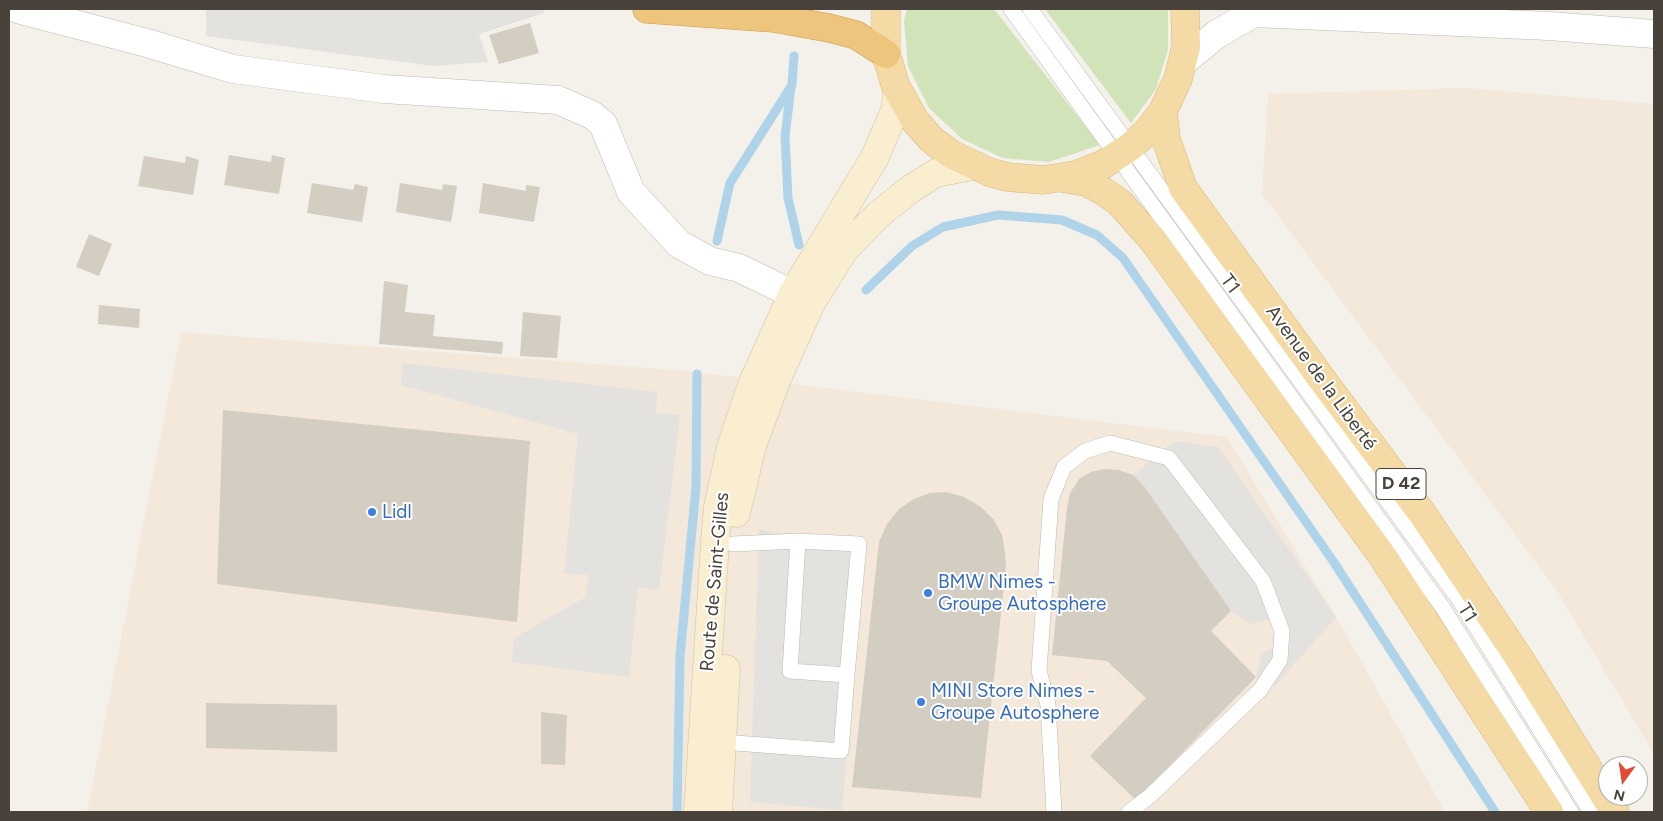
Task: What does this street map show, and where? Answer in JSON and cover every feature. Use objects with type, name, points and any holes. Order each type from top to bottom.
[{"type":"highway","points":[[647,9],[774,18],[828,28],[856,35],[886,54]]},
{"type":"main road","points":[[886,9],[886,54],[898,92],[916,122],[932,140],[972,166],[1006,177],[1043,180],[1062,178],[1090,170],[1124,152],[1148,130],[1163,111],[1178,79],[1183,62],[1187,30],[1185,9]]},
{"type":"main road","name":"Route de Saint-Gilles","points":[[698,812],[718,507],[731,447],[751,387],[802,298],[875,157],[895,110],[898,92]]},
{"type":"main road","name":"Avenue de la Liberté","points":[[1163,111],[1166,139],[1184,188],[1324,382],[1422,513],[1519,658],[1615,812]]},
{"type":"main road","name":"Route de Saint-Gilles","points":[[718,812],[736,509],[752,446],[776,381],[802,298],[878,215],[936,173],[972,166]]},
{"type":"main road","name":"D 42","points":[[1062,178],[1086,182],[1103,191],[1120,203],[1152,239],[1384,557],[1550,812]]},
{"type":"street","points":[[17,9],[147,43],[233,69],[384,89],[558,100],[592,115],[604,124],[631,192],[679,244],[710,261],[739,268],[802,298]]},
{"type":"street","points":[[1183,62],[1217,34],[1254,13],[1549,26],[1654,34]]},
{"type":"lane","name":"T1","points":[[1011,9],[1124,152],[1458,598],[1591,812]]},
{"type":"lane","name":"T1","points":[[1030,9],[1124,152],[1443,608],[1571,812]]},
{"type":"lane","points":[[1054,812],[1048,705],[1039,670],[1051,500],[1064,467],[1085,450],[1110,443],[1169,458],[1263,581],[1282,631],[1280,660],[1260,690],[1150,796],[1129,812]]},
{"type":"lane","points":[[722,742],[841,751],[858,544],[798,541],[733,544]]},
{"type":"lane","points":[[798,541],[790,671],[847,675]]},
{"type":"shaded area","points":[[206,9],[543,9],[544,13],[479,34],[488,62],[433,66],[206,36]]},
{"type":"shaded area","points":[[1467,88],[1654,104],[1654,754],[1557,591],[1262,194],[1268,94]]},
{"type":"shaded area","points":[[181,332],[686,371],[1227,437],[1346,634],[1445,812],[87,812]]},
{"type":"shaded area","points":[[403,363],[657,392],[656,413],[680,415],[659,591],[638,587],[629,677],[512,662],[514,638],[586,597],[588,575],[564,574],[578,434],[401,385]]},
{"type":"shaded area","points":[[1175,441],[1218,447],[1336,617],[1274,687],[1256,677],[1261,654],[1275,647],[1272,619],[1251,624],[1231,611],[1144,486],[1133,475]]},
{"type":"shaded area","points":[[759,529],[864,552],[842,810],[750,802]]},
{"type":"green space","points":[[907,9],[994,9],[1100,145],[1049,162],[1003,158],[962,139],[929,108],[908,66],[904,21]]},
{"type":"green space","points":[[1045,9],[1168,9],[1168,50],[1156,89],[1131,123]]},
{"type":"building","points":[[530,23],[539,53],[499,64],[489,35]]},
{"type":"building","points":[[229,155],[271,162],[272,155],[285,158],[279,194],[224,185]]},
{"type":"building","points":[[144,156],[185,163],[186,156],[199,160],[193,195],[138,186]]},
{"type":"building","points":[[312,183],[353,190],[355,184],[368,187],[362,222],[307,213]]},
{"type":"building","points":[[400,183],[442,190],[443,184],[457,186],[451,222],[396,212]]},
{"type":"building","points":[[483,183],[526,191],[526,185],[540,187],[534,222],[479,213]]},
{"type":"building","points":[[89,234],[112,244],[99,276],[76,267]]},
{"type":"building","points":[[384,281],[408,285],[405,312],[435,315],[433,336],[503,342],[502,354],[379,344]]},
{"type":"building","points":[[99,305],[140,309],[139,328],[98,324]]},
{"type":"building","points":[[523,312],[561,316],[557,358],[520,356]]},
{"type":"building","name":"Lidl","points":[[223,410],[530,441],[517,622],[217,584]]},
{"type":"building","points":[[1105,469],[1119,470],[1133,475],[1144,486],[1231,611],[1211,631],[1256,677],[1136,800],[1090,756],[1146,698],[1107,661],[1052,655],[1070,493],[1079,479],[1091,472]]},
{"type":"building","points":[[946,492],[964,497],[981,507],[994,520],[1002,535],[1005,552],[1006,566],[981,798],[852,787],[879,542],[887,524],[899,509],[914,499],[930,493]]},
{"type":"building","points":[[206,703],[337,705],[337,752],[206,748]]},
{"type":"building","points":[[541,712],[567,715],[565,765],[541,764]]},
{"type":"waterway","points":[[717,241],[730,183],[792,85],[794,56]]},
{"type":"waterway","points":[[791,87],[785,136],[788,198],[799,245]]},
{"type":"waterway","points":[[866,290],[912,246],[943,227],[998,215],[1062,220],[1097,235],[1123,258],[1333,561],[1495,812]]},
{"type":"waterway","points":[[677,812],[680,656],[696,487],[697,374]]},
{"type":"place","name":"Lidl","points":[[372,512]]},
{"type":"place","name":"BMW Nimes - Groupe Autosphere","points":[[928,593]]},
{"type":"place","name":"MINI Store Nimes - Groupe Autosphere","points":[[921,702]]}]
